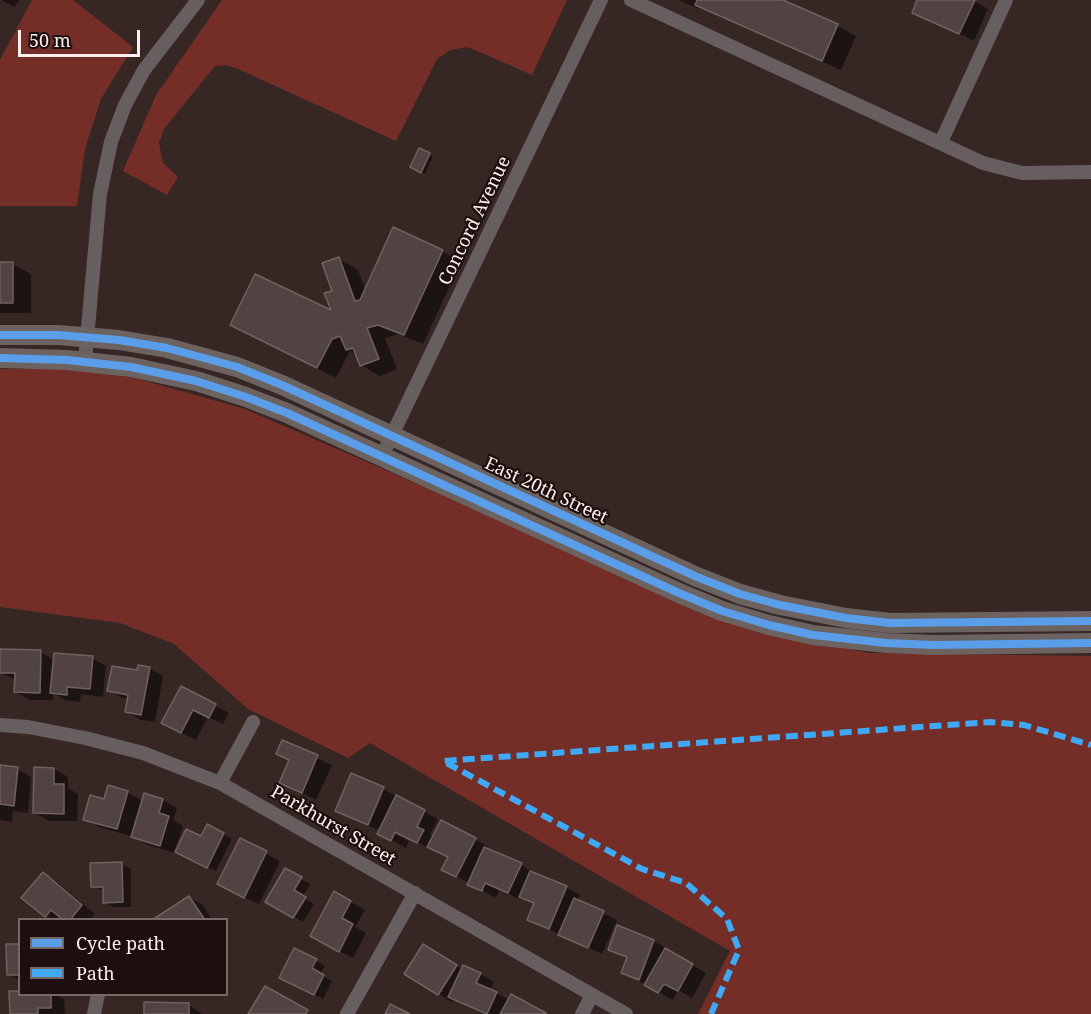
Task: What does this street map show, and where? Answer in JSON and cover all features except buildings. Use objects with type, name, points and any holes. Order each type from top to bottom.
[{"type":"street","points":[[85,361],[100,194],[117,123],[144,70],[198,0]]},
{"type":"street","name":"Concord Avenue","points":[[382,456],[600,0]]},
{"type":"street","points":[[632,0],[983,163],[1022,173],[1091,172]]},
{"type":"street","points":[[941,142],[1006,0]]},
{"type":"street","name":"East 20th Street","points":[[0,335],[87,336],[167,348],[237,367],[282,385],[682,571],[770,603],[824,614],[890,623],[1091,621]]},
{"type":"street","name":"East 20th Street","points":[[0,358],[85,361],[152,370],[221,389],[287,413],[679,593],[769,625],[825,637],[907,645],[1091,643]]},
{"type":"street","points":[[220,783],[253,722]]},
{"type":"street","name":"Parkhurst Street","points":[[0,725],[85,738],[143,753],[220,783],[626,1014]]},
{"type":"street","points":[[347,1014],[414,893]]},
{"type":"street","points":[[94,1014],[98,996]]},
{"type":"street","points":[[582,1014],[592,996]]},
{"type":"shaded area","points":[[32,0],[73,0],[133,47],[101,99],[85,149],[77,206],[0,206],[0,60]]},
{"type":"shaded area","points":[[222,0],[567,0],[532,75],[468,47],[450,50],[437,59],[396,141],[238,69],[226,65],[215,66],[164,129],[159,143],[163,163],[178,177],[167,195],[123,171],[156,95]]},
{"type":"shaded area","points":[[0,369],[68,369],[135,378],[245,409],[756,631],[869,653],[1091,656],[1091,1014],[698,1014],[730,951],[370,743],[348,758],[248,709],[174,644],[120,623],[0,607]]},
{"type":"marked path","points":[[711,1014],[739,950],[727,919],[686,883],[642,869],[443,761],[990,722],[1024,725],[1091,745]]},
{"type":"cycle path","points":[[0,335],[58,335],[119,340],[167,348],[237,367],[282,385],[697,577],[740,594],[780,605],[846,618],[890,623],[1091,621]]},
{"type":"cycle path","points":[[0,358],[67,360],[131,367],[196,381],[246,397],[287,413],[679,593],[722,611],[769,625],[813,635],[886,643],[934,645],[1091,643]]}]
